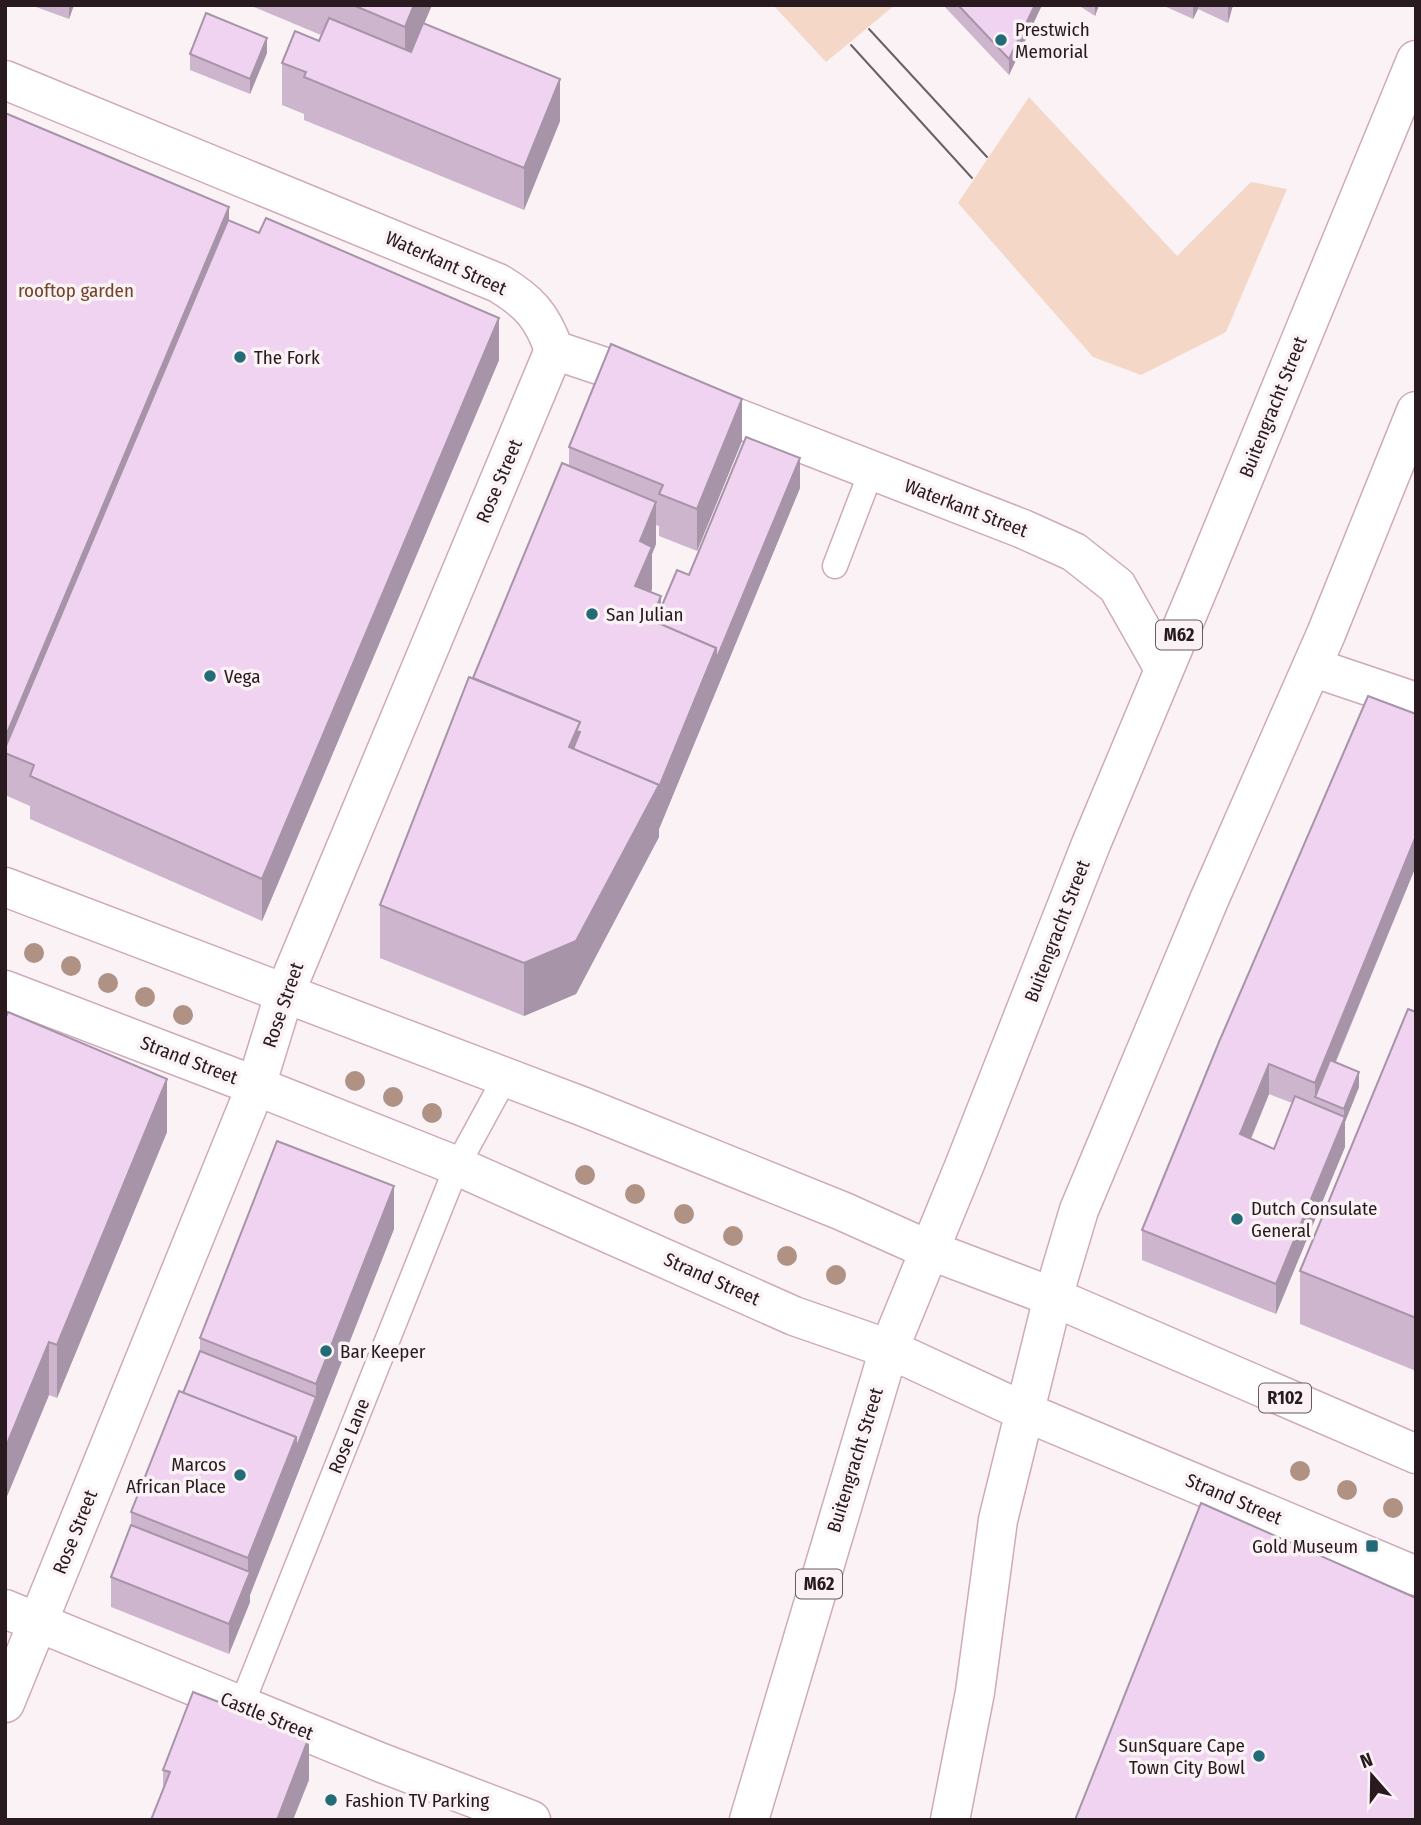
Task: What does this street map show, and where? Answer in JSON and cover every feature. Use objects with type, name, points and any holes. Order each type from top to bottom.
[{"type":"street","name":"Buitengracht Street","points":[[750,1820],[889,1349],[1091,844],[1202,582],[1416,60]]},
{"type":"street","name":"Waterkant Street","points":[[5,80],[498,283],[524,299],[546,326],[554,349],[1023,529],[1074,552],[1117,586],[1164,669]]},
{"type":"street","name":"Rose Street","points":[[5,1703],[22,1616],[256,1086],[284,995],[554,349]]},
{"type":"street","points":[[950,1820],[975,1692],[998,1520],[1023,1411],[1079,1210],[1214,888],[1312,667],[1416,411]]},
{"type":"street","points":[[1312,667],[1416,702]]},
{"type":"street","points":[[5,887],[505,1077],[842,1211],[929,1250]]},
{"type":"street","name":"Strand Street","points":[[5,990],[457,1166],[794,1316],[889,1349],[1023,1411],[1416,1576]]},
{"type":"street","name":"R102","points":[[929,1250],[1053,1297],[1416,1454]]},
{"type":"street","name":"Castle Street","points":[[22,1616],[531,1820]]},
{"type":"lane","points":[[835,566],[871,472]]},
{"type":"lane","name":"Rose Lane","points":[[241,1706],[457,1166],[505,1077]]},
{"type":"shaded area","points":[[773,5],[895,5],[826,62]]},
{"type":"shaded area","points":[[1029,97],[1177,256],[1251,182],[1287,189],[1226,332],[1141,375],[1093,357],[958,203]]},
{"type":"building","points":[[353,5],[414,5],[405,27]]},
{"type":"building","points":[[958,5],[1035,5],[1009,59]]},
{"type":"building","points":[[206,13],[267,38],[250,79],[190,54]]},
{"type":"building","points":[[329,18],[411,52],[423,23],[560,79],[524,168],[304,77],[306,72],[282,63],[295,31],[319,41]]},
{"type":"building","points":[[5,113],[229,207],[5,738]]},
{"type":"building","name":"Vega","points":[[266,218],[499,318],[262,879],[30,776],[34,765],[5,753],[5,748],[228,220],[259,233]]},
{"type":"building","points":[[611,344],[742,399],[697,509],[659,494],[663,485],[569,447]]},
{"type":"building","points":[[746,437],[800,458],[716,660],[716,648],[655,622],[677,570],[689,575]]},
{"type":"building","points":[[562,463],[656,502],[640,541],[652,547],[635,586],[661,596],[651,620],[716,648],[659,787],[573,749],[580,732],[576,731],[580,722],[473,678]]},
{"type":"building","points":[[469,677],[580,722],[569,747],[659,785],[576,941],[524,963],[380,905]]},
{"type":"building","points":[[1368,696],[1416,714],[1416,836],[1315,1083],[1269,1064],[1240,1134],[1274,1149],[1295,1096],[1345,1117],[1276,1284],[1142,1230],[1219,1042]]},
{"type":"building","points":[[1408,1009],[1416,1012],[1416,1318],[1300,1271]]},
{"type":"building","points":[[8,1012],[167,1079],[57,1345],[49,1342],[5,1449],[5,1019]]},
{"type":"building","points":[[1330,1060],[1359,1072],[1344,1109],[1315,1097]]},
{"type":"building","points":[[277,1141],[394,1186],[316,1384],[200,1338]]},
{"type":"building","points":[[200,1351],[316,1397],[296,1449],[296,1437],[183,1393]]},
{"type":"building","points":[[179,1391],[296,1437],[248,1558],[131,1512]]},
{"type":"building","name":"SunSquare Cape Town City Bowl","points":[[1201,1503],[1416,1598],[1416,1820],[1075,1820]]},
{"type":"building","points":[[131,1525],[250,1572],[229,1624],[111,1577]]},
{"type":"building","points":[[193,1692],[309,1737],[277,1820],[151,1820],[170,1772],[163,1770]]},
{"type":"tram line","points":[[869,29],[987,157]]},
{"type":"tram line","points":[[851,45],[972,178]]},
{"type":"place","name":"Prestwich Memorial","points":[[1001,40]]},
{"type":"place","name":"The Fork","points":[[240,357]]},
{"type":"place","name":"San Julian","points":[[592,614]]},
{"type":"place","name":"Vega","points":[[210,676]]},
{"type":"place","name":"Dutch Consulate General","points":[[1237,1219]]},
{"type":"place","name":"Bar Keeper","points":[[326,1351]]},
{"type":"place","name":"Marcos African Place","points":[[240,1475]]},
{"type":"place","name":"Gold Museum","points":[[1372,1546]]},
{"type":"place","name":"SunSquare Cape Town City Bowl","points":[[1259,1756]]},
{"type":"place","name":"Fashion TV Parking","points":[[331,1800]]},
{"type":"park label","name":"rooftop garden","points":[[76,290]]}]
